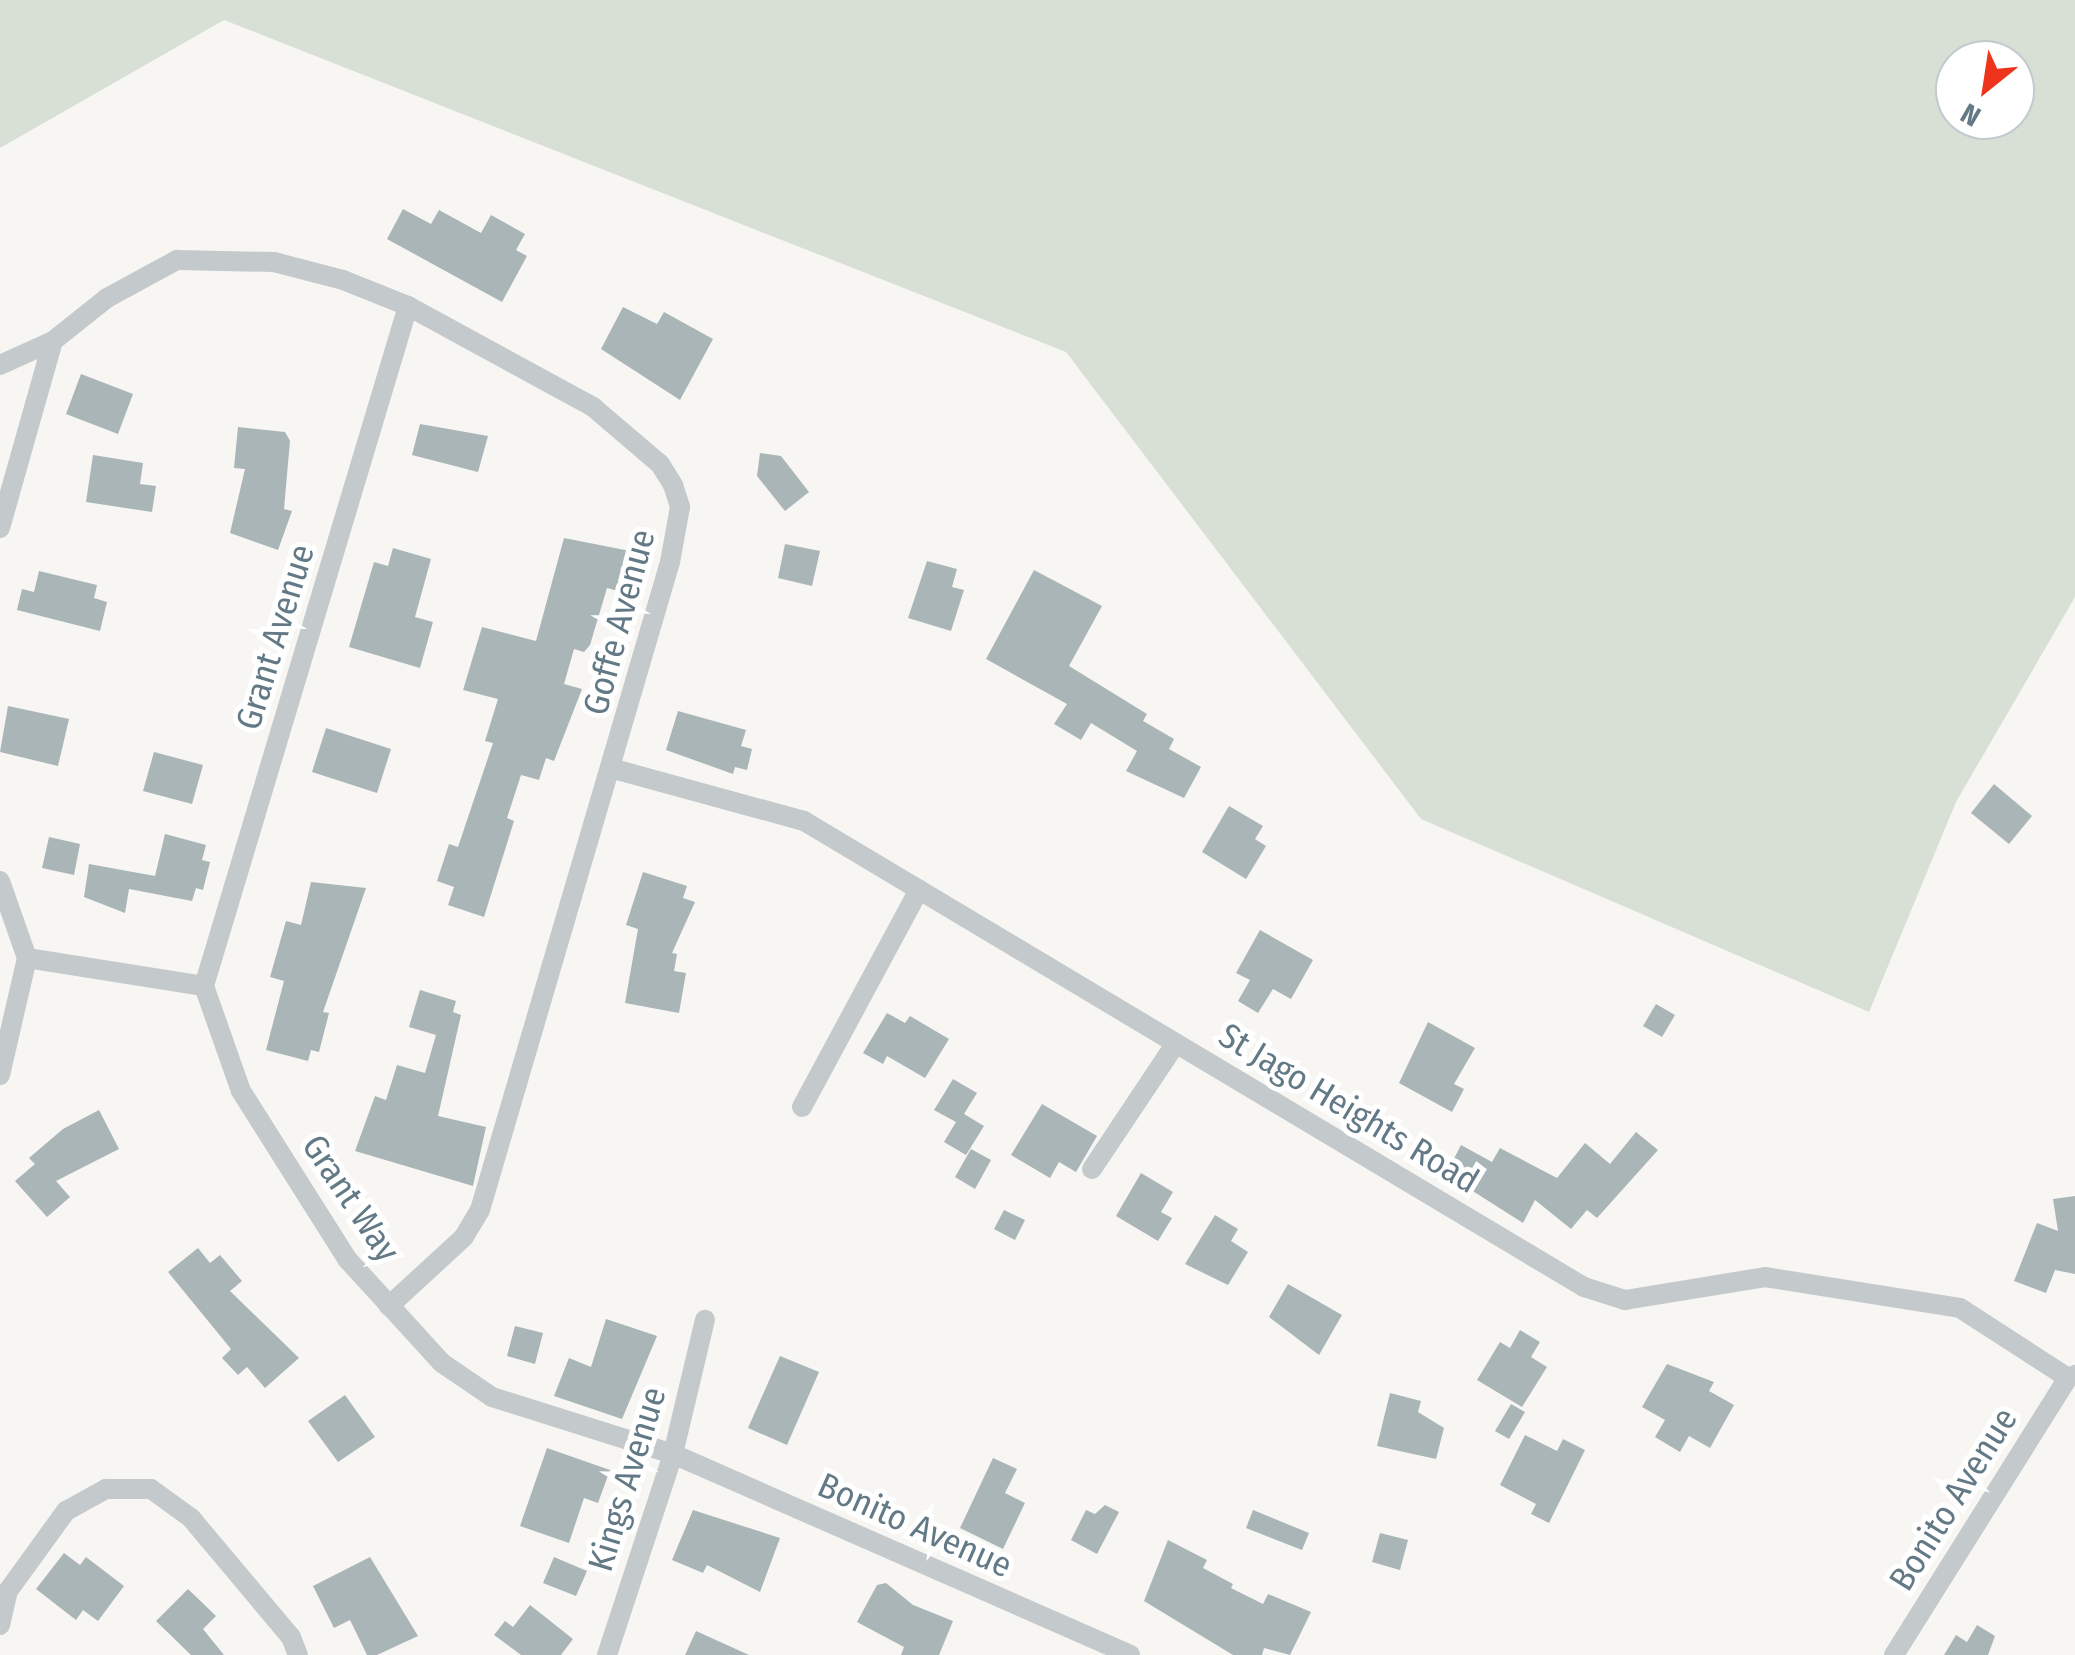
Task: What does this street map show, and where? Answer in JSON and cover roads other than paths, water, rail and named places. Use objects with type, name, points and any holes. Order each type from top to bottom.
[{"type":"street","name":"Goffe Avenue","points":[[0,365],[53,341],[107,298],[177,260],[274,262],[343,280],[408,306],[594,407],[660,464],[673,486],[678,529],[614,769],[480,1210],[464,1236],[389,1306]]},
{"type":"street","name":"Grant Avenue","points":[[204,986],[408,306]]},
{"type":"street","points":[[0,528],[53,341]]},
{"type":"street","name":"St Jago Heights Road","points":[[614,769],[804,821],[1584,1287],[1625,1300],[1765,1277],[1960,1308],[2072,1376]]},
{"type":"street","points":[[0,881],[28,958],[0,1075]]},
{"type":"street","points":[[802,1107],[920,890]]},
{"type":"street","points":[[28,958],[204,986]]},
{"type":"street","name":"Grant Way","points":[[204,986],[242,1091],[348,1260],[442,1363],[492,1397],[673,1454]]},
{"type":"street","points":[[1092,1169],[1176,1043]]},
{"type":"street","name":"Kings Avenue","points":[[607,1655],[673,1454],[705,1320]]},
{"type":"street","name":"Bonito Avenue","points":[[1894,1655],[2072,1376]]},
{"type":"street","name":"Bonito Avenue","points":[[673,1454],[1130,1655]]},
{"type":"street","points":[[0,1625],[8,1591],[66,1510],[106,1490],[151,1489],[191,1518],[291,1637],[298,1655]]}]
